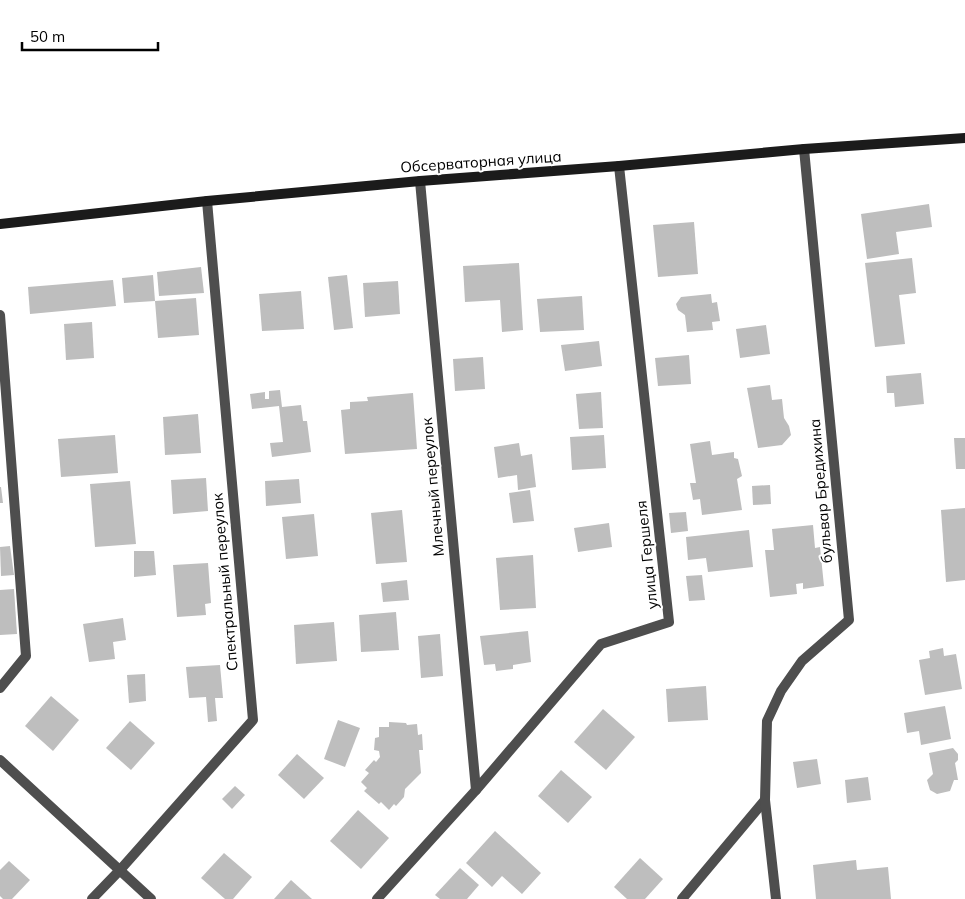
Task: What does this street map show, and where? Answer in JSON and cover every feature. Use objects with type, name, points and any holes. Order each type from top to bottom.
[{"type":"main road","name":"Обсерваторная улица","points":[[0,224],[207,201],[420,181],[619,166],[804,149],[965,138]]},
{"type":"street","name":"бульвар Бредихина","points":[[765,800],[767,721],[781,691],[802,661],[849,620],[804,149]]},
{"type":"street","name":"улица Гершеля","points":[[378,899],[476,790],[602,644],[669,622],[619,166]]},
{"type":"street","name":"Млечный переулок","points":[[420,181],[476,790]]},
{"type":"street","name":"Спектральный переулок","points":[[92,899],[253,720],[207,201]]},
{"type":"street","points":[[0,315],[26,656],[0,688]]},
{"type":"street","points":[[0,760],[151,899]]},
{"type":"street","points":[[682,899],[765,800]]},
{"type":"street","points":[[765,800],[776,899]]},
{"type":"building","points":[[929,204],[932,227],[896,232],[899,254],[867,259],[861,214]]},
{"type":"building","points":[[694,222],[698,274],[658,277],[653,225]]},
{"type":"building","points":[[912,258],[916,293],[899,295],[905,344],[875,347],[865,263]]},
{"type":"building","points":[[519,263],[523,330],[502,332],[500,300],[465,302],[463,266]]},
{"type":"building","points":[[201,267],[204,293],[159,296],[157,272]]},
{"type":"building","points":[[153,275],[155,301],[124,303],[122,278]]},
{"type":"building","points":[[347,275],[353,328],[334,330],[328,277]]},
{"type":"building","points":[[113,280],[116,306],[30,314],[28,287]]},
{"type":"building","points":[[398,281],[400,314],[365,317],[363,283]]},
{"type":"building","points":[[301,291],[304,329],[262,331],[259,294]]},
{"type":"building","points":[[711,294],[712,303],[717,302],[720,321],[712,322],[713,330],[687,332],[685,315],[678,310],[676,304],[681,297]]},
{"type":"building","points":[[582,296],[584,330],[540,332],[537,299]]},
{"type":"building","points":[[196,298],[199,335],[158,338],[155,301]]},
{"type":"building","points":[[92,322],[94,358],[66,360],[64,324]]},
{"type":"building","points":[[766,325],[770,354],[740,358],[736,329]]},
{"type":"building","points":[[599,341],[602,366],[565,371],[561,345]]},
{"type":"building","points":[[689,355],[691,384],[658,386],[655,358]]},
{"type":"building","points":[[483,357],[485,389],[455,391],[453,359]]},
{"type":"building","points":[[921,373],[924,404],[895,407],[894,393],[887,393],[886,376]]},
{"type":"building","points":[[770,385],[772,400],[782,399],[784,418],[789,426],[791,435],[782,445],[758,448],[747,388]]},
{"type":"building","points":[[280,390],[282,407],[301,405],[303,421],[307,421],[311,452],[272,457],[270,443],[283,442],[279,406],[252,409],[250,394],[265,392],[265,399],[269,399],[269,391]]},
{"type":"building","points":[[601,392],[603,428],[579,429],[576,394]]},
{"type":"building","points":[[413,393],[417,449],[345,454],[341,410],[350,409],[350,402],[368,401],[367,397]]},
{"type":"building","points":[[198,414],[201,453],[165,455],[163,417]]},
{"type":"building","points":[[115,435],[118,473],[61,477],[58,439]]},
{"type":"building","points":[[604,435],[606,468],[572,470],[570,437]]},
{"type":"building","points":[[954,438],[965,438],[965,469],[956,469]]},
{"type":"building","points":[[710,441],[712,455],[734,452],[734,458],[738,459],[742,476],[737,479],[742,510],[702,515],[700,499],[693,500],[690,483],[696,483],[690,444]]},
{"type":"building","points":[[519,443],[521,456],[532,454],[536,487],[518,490],[517,475],[498,478],[494,447]]},
{"type":"building","points":[[206,478],[208,511],[173,514],[171,480]]},
{"type":"building","points":[[299,479],[301,503],[266,506],[265,481]]},
{"type":"building","points":[[130,481],[136,544],[95,547],[90,484]]},
{"type":"building","points":[[770,485],[771,504],[753,505],[752,486]]},
{"type":"building","points":[[1,487],[3,503],[0,503]]},
{"type":"building","points":[[530,490],[534,521],[513,523],[509,493]]},
{"type":"building","points":[[965,508],[965,580],[946,582],[941,510]]},
{"type":"building","points":[[402,510],[407,562],[376,564],[371,513]]},
{"type":"building","points":[[686,512],[688,531],[671,533],[669,513]]},
{"type":"building","points":[[314,514],[318,556],[286,559],[282,517]]},
{"type":"building","points":[[609,523],[612,547],[578,552],[574,528]]},
{"type":"building","points":[[813,525],[815,548],[820,547],[824,586],[803,589],[803,583],[796,584],[797,594],[770,597],[765,550],[774,550],[772,529]]},
{"type":"building","points":[[749,530],[753,567],[708,572],[706,558],[688,560],[686,537]]},
{"type":"building","points":[[10,546],[14,575],[1,576],[0,547]]},
{"type":"building","points":[[134,551],[154,551],[156,575],[134,577]]},
{"type":"building","points":[[533,555],[536,608],[500,610],[496,558]]},
{"type":"building","points":[[208,563],[211,603],[205,604],[206,615],[177,617],[173,565]]},
{"type":"building","points":[[702,575],[705,600],[689,601],[686,576]]},
{"type":"building","points":[[407,580],[409,600],[383,602],[381,583]]},
{"type":"building","points":[[14,589],[17,634],[0,635],[0,590]]},
{"type":"building","points":[[396,612],[399,650],[361,652],[359,615]]},
{"type":"building","points":[[123,618],[126,640],[113,642],[115,659],[89,662],[83,624]]},
{"type":"building","points":[[334,622],[337,661],[296,664],[294,625]]},
{"type":"building","points":[[528,631],[531,662],[513,665],[513,669],[496,671],[495,664],[484,665],[480,636]]},
{"type":"building","points":[[440,634],[443,676],[421,678],[418,636]]},
{"type":"building","points":[[943,648],[944,656],[956,654],[962,689],[925,695],[919,660],[930,658],[929,651]]},
{"type":"building","points":[[220,665],[223,698],[215,698],[217,721],[208,722],[206,697],[189,698],[186,667]]},
{"type":"building","points":[[145,674],[146,701],[129,703],[127,675]]},
{"type":"building","points":[[706,686],[708,720],[668,722],[666,689]]},
{"type":"building","points":[[51,696],[79,720],[53,751],[25,726]]},
{"type":"building","points":[[945,706],[951,739],[921,745],[919,731],[907,733],[904,713]]},
{"type":"building","points":[[603,709],[635,737],[606,770],[574,742]]},
{"type":"building","points":[[338,720],[360,728],[345,767],[324,759]]},
{"type":"building","points":[[130,721],[155,743],[131,770],[106,748]]},
{"type":"building","points":[[389,722],[406,723],[407,725],[417,724],[418,735],[422,734],[423,750],[419,750],[421,773],[405,789],[404,797],[396,806],[394,804],[389,810],[381,802],[379,804],[364,791],[367,788],[361,782],[369,773],[365,770],[374,760],[376,762],[380,757],[379,751],[374,750],[375,738],[379,737],[379,727],[389,727]]},
{"type":"building","points":[[953,748],[958,754],[958,760],[955,763],[958,780],[954,780],[950,791],[937,794],[930,790],[927,780],[933,774],[929,753]]},
{"type":"building","points":[[297,754],[324,778],[304,799],[278,775]]},
{"type":"building","points":[[817,759],[821,784],[797,788],[793,762]]},
{"type":"building","points":[[561,770],[592,797],[568,823],[538,796]]},
{"type":"building","points":[[868,777],[871,800],[847,803],[845,780]]},
{"type":"building","points":[[235,786],[245,795],[232,809],[222,799]]},
{"type":"building","points":[[358,810],[389,838],[361,869],[330,841]]},
{"type":"building","points":[[495,831],[541,873],[522,894],[502,876],[492,887],[466,863]]},
{"type":"building","points":[[224,853],[252,877],[233,899],[225,899],[201,878]]},
{"type":"building","points":[[640,858],[663,879],[645,899],[627,899],[614,887]]},
{"type":"building","points":[[856,860],[857,870],[888,867],[891,899],[816,899],[813,865]]},
{"type":"building","points":[[9,861],[30,880],[12,899],[3,899],[0,896],[0,870]]},
{"type":"building","points":[[460,868],[479,885],[467,899],[440,899],[435,895]]},
{"type":"building","points":[[291,880],[312,899],[274,899]]}]
